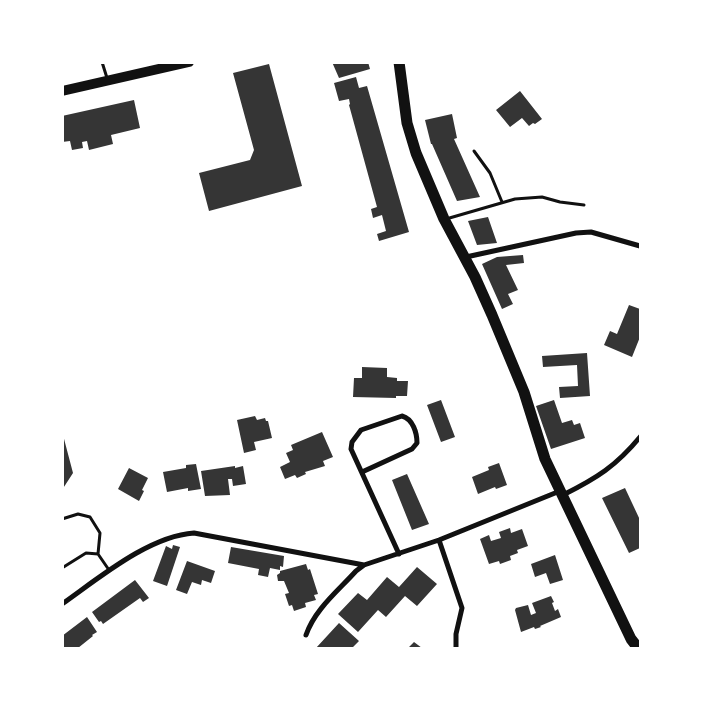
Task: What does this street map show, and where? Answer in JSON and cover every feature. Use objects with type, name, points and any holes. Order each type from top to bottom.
[{"type":"highway","points":[[399,62],[409,130],[416,153],[444,219],[465,258],[492,316],[524,392],[546,459],[631,639],[638,648]]},
{"type":"main road","points":[[62,91],[189,62]]},
{"type":"street","points":[[465,258],[576,233],[592,232],[640,246]]},
{"type":"street","points":[[362,472],[412,449],[417,443],[417,437],[411,421],[407,417],[402,416],[361,430],[354,437],[351,449],[399,554]]},
{"type":"street","points":[[62,604],[109,571],[163,540],[181,534],[194,533],[364,565],[439,540],[562,493],[608,470],[627,453],[640,437]]},
{"type":"street","points":[[439,540],[462,608],[456,634],[456,648]]},
{"type":"street","points":[[306,635],[310,623],[318,612],[364,565]]},
{"type":"lane","points":[[102,62],[108,81]]},
{"type":"lane","points":[[474,151],[490,173],[502,202]]},
{"type":"lane","points":[[444,219],[515,198],[542,197],[560,202],[584,205]]},
{"type":"lane","points":[[62,519],[78,514],[90,517],[100,532],[98,554],[109,571]]},
{"type":"lane","points":[[62,568],[86,553],[98,554]]},
{"type":"building","points":[[332,62],[368,62],[370,69],[339,78]]},
{"type":"building","points":[[269,64],[302,186],[209,211],[199,173],[250,160],[254,150],[233,73]]},
{"type":"building","points":[[356,77],[359,88],[367,86],[409,232],[379,241],[377,234],[386,231],[382,215],[373,218],[371,209],[377,207],[349,105],[349,99],[339,101],[334,83]]},
{"type":"building","points":[[520,91],[542,119],[529,126],[522,118],[510,127],[496,110]]},
{"type":"building","points":[[134,100],[140,128],[111,135],[113,144],[89,150],[87,141],[82,142],[83,148],[72,150],[70,141],[62,142],[62,116]]},
{"type":"building","points":[[452,114],[457,138],[454,139],[480,197],[457,201],[431,144],[425,120]]},
{"type":"building","points":[[488,217],[497,243],[477,245],[468,221]]},
{"type":"building","points":[[523,255],[524,263],[506,265],[518,290],[508,294],[513,304],[502,309],[482,264],[497,257]]},
{"type":"building","points":[[629,305],[640,309],[640,337],[632,357],[604,345],[610,331],[617,334]]},
{"type":"building","points":[[587,353],[590,396],[560,398],[559,387],[578,386],[577,365],[543,367],[542,356]]},
{"type":"building","points":[[362,367],[387,368],[387,377],[397,378],[397,381],[408,381],[407,396],[396,396],[396,398],[353,397],[354,378],[362,378]]},
{"type":"building","points":[[441,400],[455,437],[441,442],[427,405]]},
{"type":"building","points":[[554,400],[562,423],[572,420],[574,425],[580,423],[585,438],[551,449],[536,406]]},
{"type":"building","points":[[255,416],[257,420],[265,418],[268,421],[272,438],[254,442],[256,450],[244,453],[237,420]]},
{"type":"building","points":[[322,432],[333,457],[323,461],[325,466],[305,472],[306,474],[297,478],[295,475],[285,479],[280,467],[290,462],[286,453],[293,450],[291,445]]},
{"type":"building","points":[[62,436],[73,473],[62,490]]},
{"type":"building","points":[[499,463],[507,485],[496,489],[495,487],[478,494],[472,477],[489,470],[488,467]]},
{"type":"building","points":[[196,464],[201,489],[188,491],[188,488],[167,492],[163,472],[186,468],[186,465]]},
{"type":"building","points":[[235,466],[235,468],[243,466],[246,484],[233,486],[232,479],[228,479],[230,495],[205,496],[201,471]]},
{"type":"building","points":[[129,468],[148,478],[139,501],[118,489]]},
{"type":"building","points":[[407,474],[429,524],[412,530],[392,480]]},
{"type":"building","points":[[625,488],[640,520],[640,548],[629,553],[602,498]]},
{"type":"building","points":[[510,528],[511,533],[522,529],[528,546],[517,550],[518,553],[510,556],[511,560],[500,564],[499,561],[489,564],[480,539],[489,535],[491,541],[501,538],[499,532]]},
{"type":"building","points":[[173,545],[180,547],[167,586],[153,581],[166,546],[172,549]]},
{"type":"building","points":[[231,547],[284,556],[283,567],[280,566],[280,570],[270,568],[268,577],[258,575],[259,569],[228,563]]},
{"type":"building","points":[[555,555],[563,580],[550,584],[546,573],[535,577],[531,564]]},
{"type":"building","points":[[187,561],[215,571],[211,583],[202,580],[201,585],[192,582],[187,594],[176,590]]},
{"type":"building","points":[[306,564],[308,570],[310,569],[318,594],[314,595],[316,600],[305,603],[306,607],[294,611],[292,605],[289,606],[285,594],[289,593],[284,581],[278,581],[277,575],[280,571]]},
{"type":"building","points":[[417,567],[437,584],[417,606],[405,596],[386,617],[378,610],[358,632],[338,614],[358,593],[367,600],[387,577],[399,587]]},
{"type":"building","points":[[135,580],[149,598],[143,602],[140,598],[103,624],[101,621],[99,622],[92,612]]},
{"type":"building","points":[[551,596],[555,611],[558,609],[561,617],[541,627],[535,629],[534,627],[521,632],[516,608],[528,605],[531,615],[536,613],[532,603]]},
{"type":"building","points":[[87,617],[97,632],[78,648],[62,648],[62,636]]},
{"type":"building","points":[[339,623],[359,641],[352,648],[316,648]]},
{"type":"building","points":[[414,642],[422,648],[408,648]]}]
